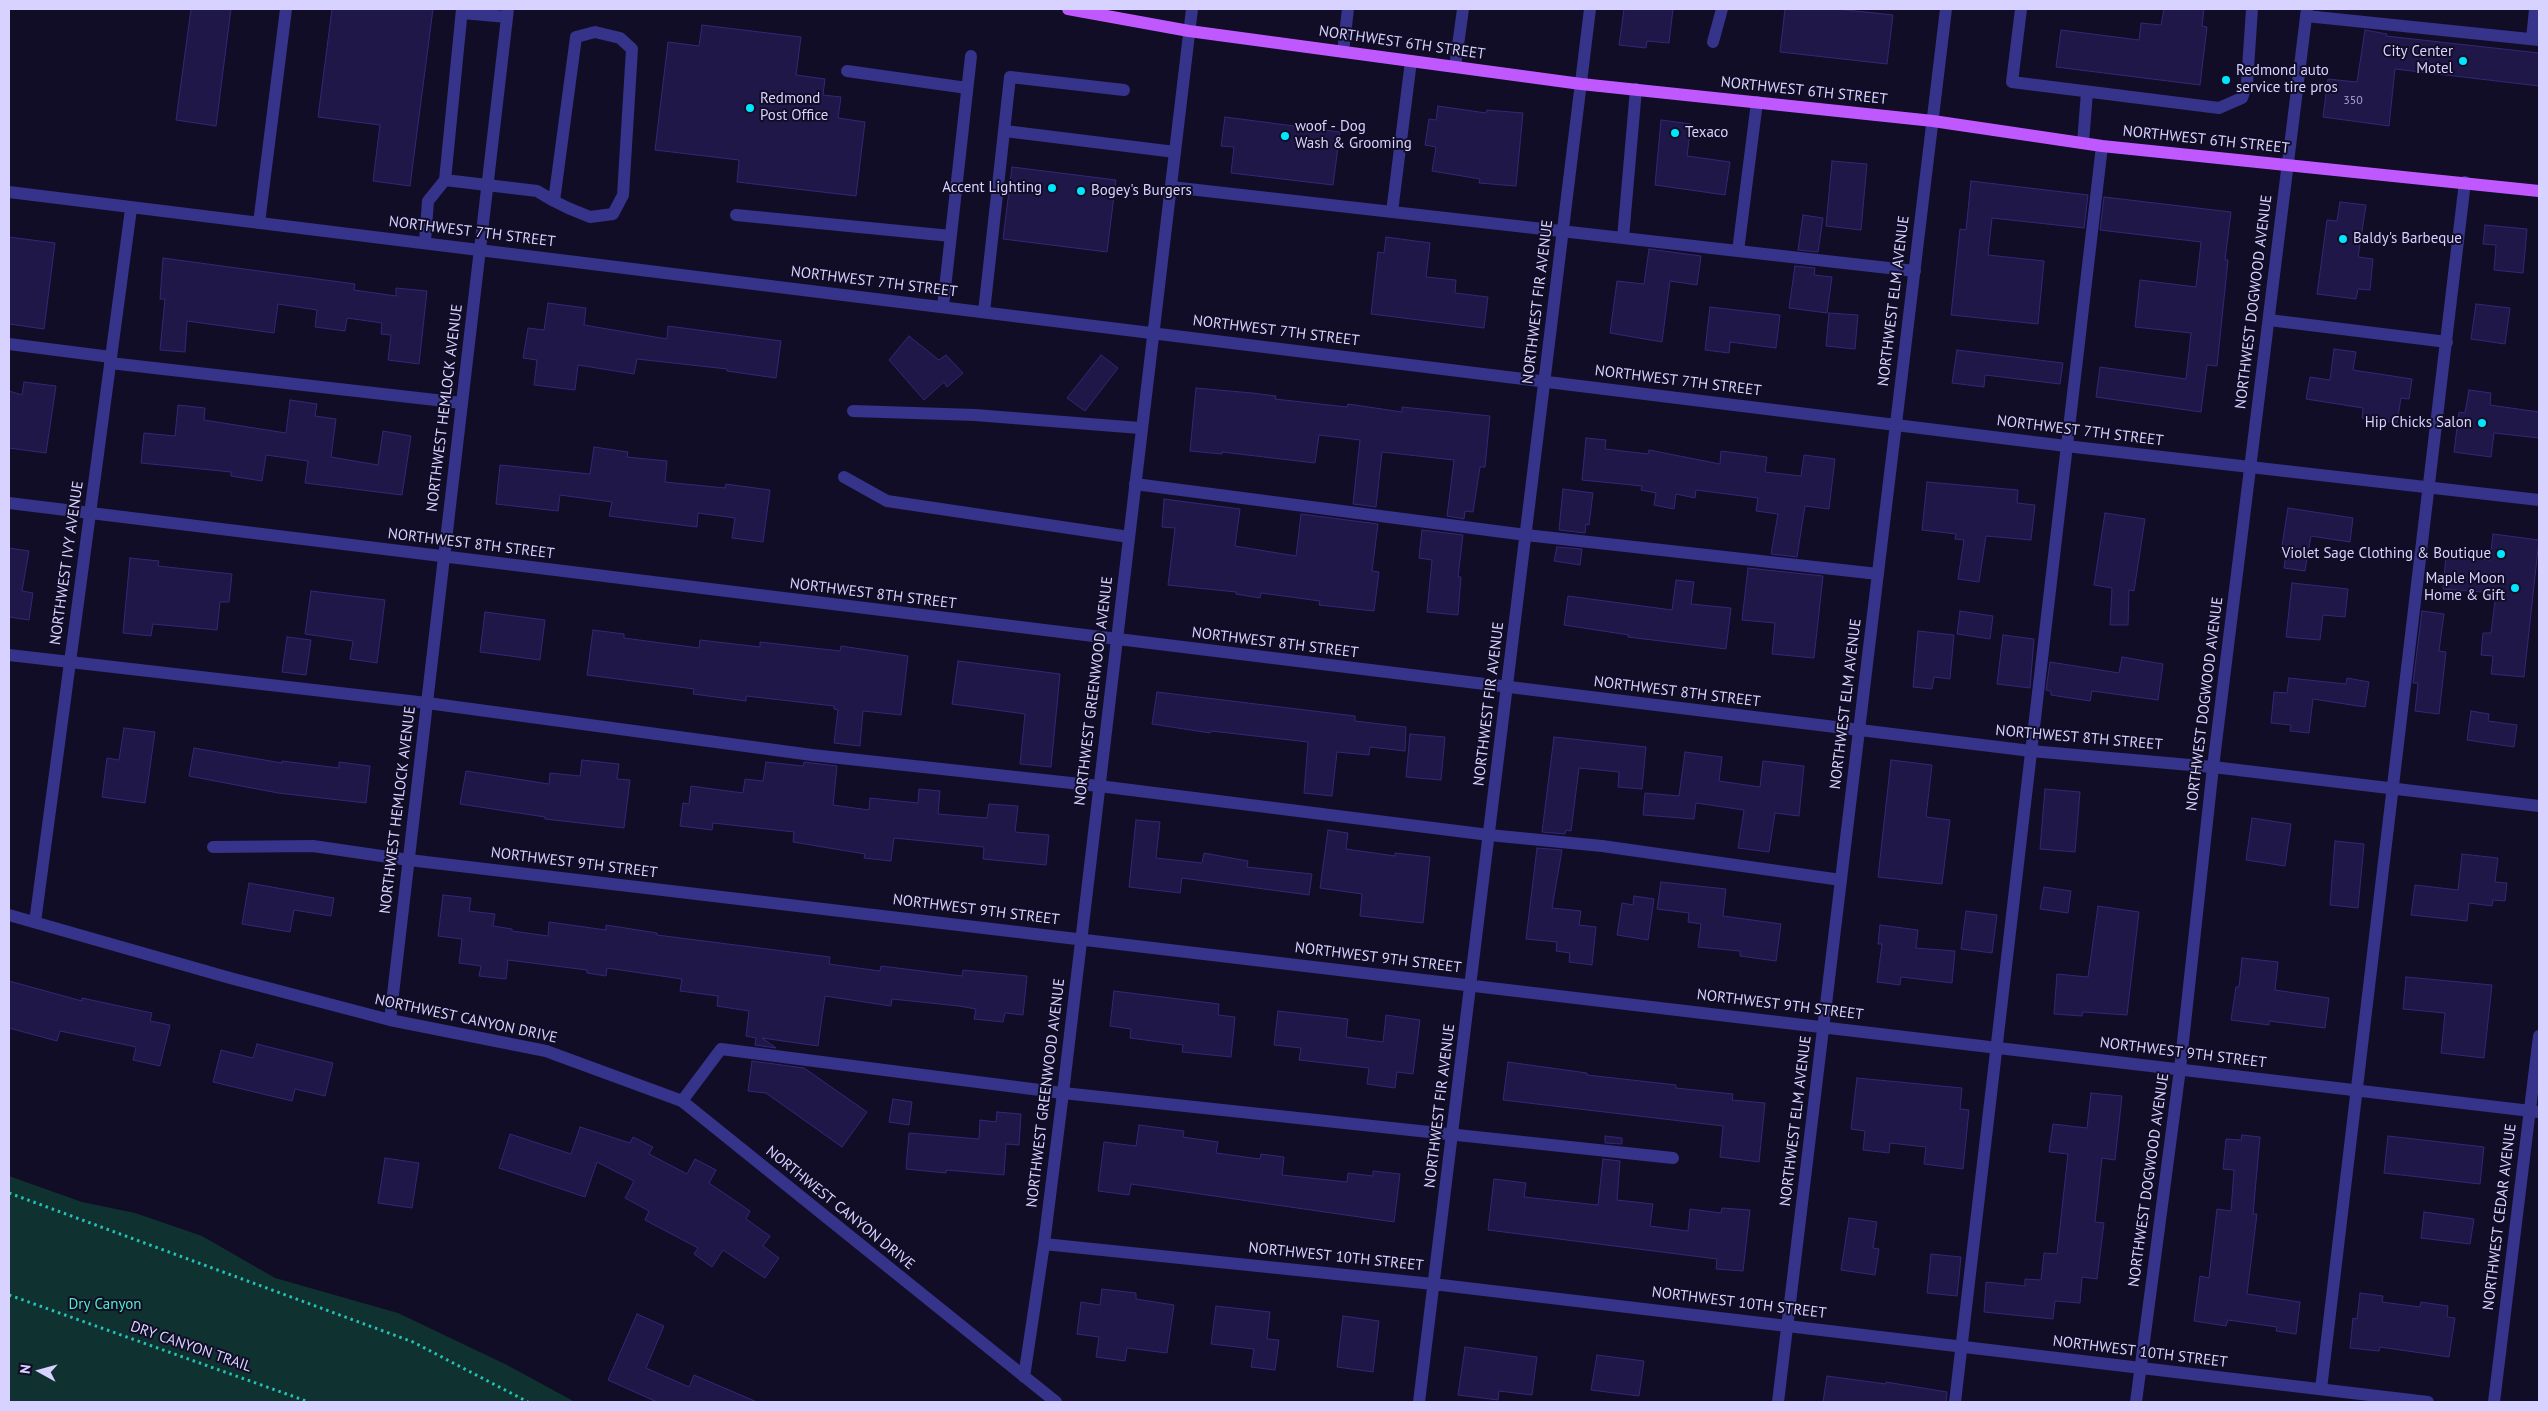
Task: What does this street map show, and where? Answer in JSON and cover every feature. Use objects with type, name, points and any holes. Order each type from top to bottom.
[{"type":"main road","name":"NORTHWEST 6TH STREET","points":[[1068,9],[1189,31],[1581,84],[1933,121],[2102,146],[2539,191]]},
{"type":"street","points":[[259,223],[286,9]]},
{"type":"street","name":"NORTHWEST GREENWOOD AVENUE","points":[[1024,1377],[1044,1244],[1063,1093],[1129,537],[1140,428],[1192,9]]},
{"type":"street","points":[[1343,52],[1348,9]]},
{"type":"street","points":[[1455,67],[1462,9]]},
{"type":"street","name":"NORTHWEST FIR AVENUE","points":[[1419,1402],[1590,9]]},
{"type":"street","points":[[1713,42],[1722,9]]},
{"type":"street","name":"NORTHWEST ELM AVENUE","points":[[1778,1402],[1946,9]]},
{"type":"street","points":[[2021,9],[2012,82],[2219,108],[2242,98],[2247,83],[2252,9]]},
{"type":"street","points":[[2306,13],[2536,40],[2535,9]]},
{"type":"street","points":[[425,242],[428,201],[445,180],[462,11],[507,13]]},
{"type":"street","name":"NORTHWEST HEMLOCK AVENUE","points":[[390,1020],[507,13]]},
{"type":"street","name":"NORTHWEST DOGWOOD AVENUE","points":[[2136,1402],[2180,1069],[2213,767],[2306,13]]},
{"type":"street","points":[[445,180],[537,191],[554,201],[590,218],[613,214],[623,195],[632,49],[620,38],[595,32],[576,37],[554,201]]},
{"type":"street","points":[[943,306],[971,56]]},
{"type":"street","points":[[1392,212],[1411,61]]},
{"type":"street","points":[[847,71],[968,88]]},
{"type":"street","points":[[984,312],[1010,77],[1124,90]]},
{"type":"street","points":[[1623,238],[1636,89]]},
{"type":"street","points":[[2083,143],[2087,92]]},
{"type":"street","points":[[1738,251],[1757,102]]},
{"type":"street","points":[[1005,131],[1175,152]]},
{"type":"street","points":[[1955,1402],[2102,146]]},
{"type":"street","points":[[2321,1389],[2465,182]]},
{"type":"street","points":[[1171,187],[1914,271]]},
{"type":"street","name":"NORTHWEST 7TH STREET","points":[[9,192],[130,209],[425,242],[2066,446],[2539,500]]},
{"type":"street","name":"NORTHWEST IVY AVENUE","points":[[35,922],[130,209]]},
{"type":"street","points":[[736,215],[951,236]]},
{"type":"street","points":[[2269,320],[2447,342]]},
{"type":"street","points":[[9,344],[110,360],[462,403]]},
{"type":"street","points":[[853,411],[976,414],[1140,428]]},
{"type":"street","points":[[844,477],[887,501],[1129,537]]},
{"type":"street","points":[[1135,484],[1526,535],[1878,574]]},
{"type":"street","name":"NORTHWEST 8TH STREET","points":[[9,503],[2030,752],[2213,767],[2539,806]]},
{"type":"street","points":[[9,655],[427,703],[812,755],[1099,786],[1489,835],[1602,846],[1841,880]]},
{"type":"street","name":"NORTHWEST 9TH STREET","points":[[213,847],[313,846],[408,860],[2534,1112]]},
{"type":"street","name":"NORTHWEST CANYON DRIVE","points":[[9,915],[230,978],[390,1020],[546,1051],[682,1101],[1056,1402]]},
{"type":"street","name":"NORTHWEST CEDAR AVENUE","points":[[2494,1402],[2534,1112],[2539,1036]]},
{"type":"street","points":[[682,1101],[721,1049],[1063,1093],[1673,1158]]},
{"type":"street","name":"NORTHWEST 10TH STREET","points":[[1044,1244],[1434,1284],[1787,1324],[1961,1347],[2428,1402]]},
{"type":"path","points":[[9,1193],[413,1342],[528,1402]]},
{"type":"path","name":"DRY CANYON TRAIL","points":[[9,1294],[309,1402]]},
{"type":"green space","name":"Dry Canyon","points":[[9,1176],[82,1202],[135,1213],[202,1236],[275,1278],[398,1313],[507,1365],[575,1402],[9,1402]]},
{"type":"building","points":[[191,9],[231,9],[216,126],[176,120]]},
{"type":"building","points":[[332,9],[433,9],[410,186],[373,181],[380,125],[318,117]]},
{"type":"building","points":[[1624,9],[1673,9],[1669,43],[1647,41],[1646,48],[1619,45]]},
{"type":"building","points":[[1785,9],[1837,9],[1893,15],[1887,64],[1780,52]]},
{"type":"building","points":[[2164,9],[2204,9],[2202,26],[2207,27],[2200,85],[2056,67],[2061,30],[2139,40],[2141,23],[2161,25]]},
{"type":"building","name":"Redmond Post Office","points":[[702,25],[801,37],[796,75],[825,79],[823,95],[841,97],[838,118],[865,122],[856,196],[737,182],[739,160],[655,150],[668,42],[699,46]]},
{"type":"building","points":[[2365,30],[2387,34],[2386,36],[2539,53],[2539,86],[2395,69],[2389,126],[2323,117],[2328,79],[2357,82]]},
{"type":"building","points":[[1438,106],[1486,113],[1487,110],[1523,113],[1516,186],[1479,183],[1480,179],[1432,171],[1436,147],[1425,145],[1429,119],[1436,120]]},
{"type":"building","points":[[1225,117],[1340,132],[1333,185],[1231,173],[1234,147],[1221,146]]},
{"type":"building","points":[[1661,120],[1691,124],[1687,156],[1730,162],[1725,195],[1655,185]]},
{"type":"building","points":[[1832,161],[1867,164],[1861,230],[1826,226]]},
{"type":"building","points":[[1012,167],[1116,180],[1107,252],[1003,239]]},
{"type":"building","points":[[1971,181],[2088,195],[2084,228],[1992,218],[1988,255],[2044,261],[2038,324],[1951,315],[1960,229],[1966,230]]},
{"type":"building","points":[[2104,197],[2231,212],[2225,260],[2228,260],[2217,366],[2207,365],[2201,412],[2096,397],[2100,367],[2186,379],[2191,333],[2135,327],[2140,280],[2196,287],[2201,242],[2100,230]]},
{"type":"building","name":"Baldy's Barbeque","points":[[2340,202],[2366,205],[2358,257],[2373,259],[2370,290],[2358,289],[2356,299],[2317,294],[2327,220],[2337,221]]},
{"type":"building","points":[[1803,215],[1823,218],[1818,252],[1798,250]]},
{"type":"building","points":[[2485,225],[2527,229],[2523,273],[2494,270],[2496,245],[2483,244]]},
{"type":"building","points":[[9,237],[55,243],[44,329],[9,324]]},
{"type":"building","points":[[1386,237],[1430,243],[1426,277],[1456,280],[1455,293],[1488,297],[1484,328],[1371,314],[1378,252],[1384,253]]},
{"type":"building","points":[[1649,249],[1701,256],[1697,285],[1670,281],[1662,342],[1610,333],[1617,281],[1644,284]]},
{"type":"building","points":[[163,258],[355,284],[354,290],[396,296],[396,288],[427,291],[419,364],[388,360],[391,335],[381,334],[382,323],[347,318],[345,331],[315,327],[317,310],[278,304],[274,333],[187,321],[185,352],[160,350],[165,299],[160,299]]},
{"type":"building","points":[[1795,266],[1815,268],[1814,275],[1832,277],[1827,313],[1789,308]]},
{"type":"building","points":[[548,303],[586,308],[584,325],[667,339],[668,326],[781,341],[776,378],[727,371],[727,369],[637,359],[634,374],[578,365],[575,390],[534,385],[537,360],[523,358],[528,328],[544,330]]},
{"type":"building","points":[[2476,304],[2510,308],[2505,344],[2471,339]]},
{"type":"building","points":[[1710,307],[1780,315],[1776,348],[1730,342],[1729,353],[1705,350]]},
{"type":"building","points":[[1829,313],[1858,315],[1855,349],[1826,346]]},
{"type":"building","points":[[909,336],[939,360],[946,355],[963,373],[947,387],[944,382],[924,400],[889,360]]},
{"type":"building","points":[[2334,349],[2356,352],[2353,370],[2412,379],[2409,399],[2401,398],[2397,423],[2362,418],[2363,408],[2306,399],[2310,377],[2330,380]]},
{"type":"building","points":[[1957,350],[2063,363],[2060,384],[1985,375],[1984,387],[1952,383]]},
{"type":"building","points":[[1101,355],[1118,368],[1085,411],[1067,398]]},
{"type":"building","points":[[24,382],[56,386],[46,453],[9,448],[9,391],[22,395]]},
{"type":"building","points":[[1196,388],[1276,396],[1275,399],[1347,407],[1348,404],[1402,412],[1402,407],[1490,416],[1485,467],[1480,467],[1473,512],[1465,511],[1464,519],[1447,516],[1454,460],[1382,452],[1376,507],[1353,504],[1360,440],[1319,435],[1315,463],[1222,452],[1222,454],[1190,451]]},
{"type":"building","name":"Hip Chicks Salon","points":[[2469,390],[2491,393],[2490,405],[2539,412],[2539,438],[2494,433],[2491,457],[2454,452],[2459,412],[2465,413]]},
{"type":"building","points":[[290,400],[317,404],[315,416],[336,419],[331,457],[378,465],[383,431],[411,436],[402,495],[305,483],[308,461],[266,455],[262,481],[231,476],[231,472],[141,463],[144,433],[175,436],[178,405],[205,408],[204,420],[286,433]]},
{"type":"building","points":[[1586,438],[1606,440],[1605,449],[1648,454],[1649,450],[1720,464],[1721,451],[1767,457],[1765,472],[1801,476],[1804,455],[1835,459],[1829,509],[1805,506],[1797,557],[1771,554],[1778,514],[1756,511],[1758,498],[1696,490],[1695,498],[1676,494],[1674,509],[1654,505],[1656,493],[1641,490],[1642,486],[1582,480]]},
{"type":"building","points":[[594,447],[628,452],[627,457],[667,461],[665,482],[725,488],[726,484],[770,490],[763,542],[732,538],[735,518],[698,513],[697,527],[609,516],[612,502],[560,495],[558,511],[496,504],[500,465],[590,474]]},
{"type":"building","points":[[1927,482],[2018,490],[2017,503],[2035,505],[2031,540],[1986,536],[1979,582],[1958,579],[1964,540],[1955,539],[1956,534],[1922,530]]},
{"type":"building","points":[[1563,489],[1593,493],[1589,525],[1586,524],[1585,533],[1559,530]]},
{"type":"building","points":[[1164,499],[1240,509],[1235,546],[1296,556],[1301,514],[1378,524],[1372,571],[1379,572],[1374,611],[1319,605],[1320,601],[1261,593],[1260,598],[1236,594],[1236,592],[1168,585],[1175,528],[1162,527]]},
{"type":"building","points":[[2288,508],[2353,518],[2350,542],[2311,536],[2305,571],[2284,568],[2286,553],[2281,552]]},
{"type":"building","points":[[2105,513],[2145,519],[2134,591],[2129,590],[2128,625],[2110,625],[2112,588],[2094,585]]},
{"type":"building","points":[[1422,530],[1463,535],[1458,577],[1461,577],[1458,615],[1427,612],[1432,560],[1419,558]]},
{"type":"building","points":[[2493,534],[2539,540],[2524,677],[2491,674],[2493,656],[2481,655],[2483,633],[2491,633],[2496,593],[2443,589],[2446,556],[2490,560]]},
{"type":"building","points":[[1557,547],[1582,549],[1580,565],[1554,561]]},
{"type":"building","points":[[9,548],[29,551],[22,591],[33,593],[29,620],[9,617]]},
{"type":"building","points":[[130,558],[159,561],[158,566],[232,574],[229,602],[220,602],[217,630],[153,624],[151,636],[123,633]]},
{"type":"building","points":[[1748,568],[1823,576],[1814,658],[1772,654],[1775,623],[1742,620]]},
{"type":"building","points":[[1676,580],[1694,582],[1691,604],[1731,608],[1726,649],[1628,637],[1629,635],[1564,625],[1568,596],[1672,610]]},
{"type":"building","points":[[2292,583],[2348,589],[2345,617],[2323,615],[2320,640],[2286,637]]},
{"type":"building","points":[[311,591],[385,600],[377,663],[350,659],[353,641],[305,634]]},
{"type":"building","points":[[1960,611],[1993,616],[1990,639],[1957,634]]},
{"type":"building","points":[[2422,611],[2444,614],[2439,651],[2446,652],[2439,714],[2415,711],[2418,683],[2413,683]]},
{"type":"building","points":[[485,612],[545,620],[540,660],[480,652]]},
{"type":"building","points":[[593,630],[624,634],[624,638],[699,648],[700,640],[760,647],[760,642],[840,651],[841,646],[908,656],[901,715],[863,711],[860,746],[834,743],[838,710],[834,709],[834,706],[746,696],[746,701],[693,694],[694,689],[587,675]]},
{"type":"building","points":[[1918,631],[1954,635],[1950,679],[1934,677],[1932,689],[1913,687]]},
{"type":"building","points":[[2003,635],[2034,639],[2030,688],[1997,684]]},
{"type":"building","points":[[287,637],[311,640],[306,675],[282,672]]},
{"type":"building","points":[[2122,657],[2163,664],[2158,700],[2092,691],[2090,701],[2051,695],[2051,691],[2046,690],[2050,662],[2119,673]]},
{"type":"building","points":[[958,661],[1060,674],[1051,767],[1020,764],[1025,714],[952,704]]},
{"type":"building","points":[[2289,678],[2346,684],[2347,678],[2369,682],[2365,707],[2313,699],[2309,733],[2290,731],[2291,725],[2271,723],[2274,692],[2287,693]]},
{"type":"building","points":[[1157,692],[1355,716],[1355,721],[1406,727],[1405,751],[1370,747],[1369,755],[1337,752],[1332,796],[1304,793],[1308,742],[1211,731],[1210,733],[1152,724]]},
{"type":"building","points":[[2471,711],[2489,714],[2488,721],[2517,725],[2514,747],[2467,740]]},
{"type":"building","points":[[124,728],[155,732],[145,803],[102,797],[107,758],[119,760]]},
{"type":"building","points":[[1410,734],[1445,737],[1441,780],[1406,777]]},
{"type":"building","points":[[1554,737],[1646,747],[1642,789],[1618,787],[1619,772],[1579,768],[1571,831],[1566,830],[1565,834],[1542,832]]},
{"type":"building","points":[[194,748],[282,763],[282,761],[339,768],[339,762],[370,766],[366,803],[278,793],[189,776]]},
{"type":"building","points":[[1685,752],[1722,757],[1719,781],[1760,787],[1763,761],[1804,766],[1799,816],[1775,813],[1769,852],[1738,848],[1744,810],[1696,803],[1694,819],[1643,815],[1645,793],[1679,796]]},
{"type":"building","points":[[582,760],[619,764],[617,779],[630,780],[624,828],[545,819],[545,817],[460,804],[466,771],[549,784],[550,773],[580,776]]},
{"type":"building","points":[[1891,760],[1932,765],[1926,817],[1950,820],[1942,884],[1878,877]]},
{"type":"building","points":[[766,762],[803,766],[804,762],[837,766],[833,805],[869,810],[870,798],[918,803],[919,789],[940,791],[938,814],[987,818],[989,804],[1018,806],[1015,832],[1049,835],[1046,865],[983,859],[984,847],[894,838],[891,861],[864,858],[865,854],[793,842],[794,832],[713,823],[712,830],[680,826],[683,803],[689,804],[691,786],[743,793],[745,779],[763,781]]},
{"type":"building","points":[[2045,789],[2080,792],[2075,852],[2040,849]]},
{"type":"building","points":[[2252,818],[2291,824],[2285,866],[2246,860]]},
{"type":"building","points":[[1136,820],[1160,822],[1156,858],[1202,863],[1204,853],[1248,861],[1247,867],[1312,874],[1309,895],[1182,878],[1180,893],[1129,887]]},
{"type":"building","points":[[1328,830],[1348,833],[1346,849],[1395,856],[1395,853],[1430,857],[1423,923],[1360,916],[1362,894],[1320,888]]},
{"type":"building","points":[[2335,841],[2364,844],[2358,908],[2330,905]]},
{"type":"building","points":[[1537,848],[1562,850],[1552,908],[1581,911],[1579,925],[1596,927],[1592,965],[1569,962],[1570,953],[1556,951],[1557,942],[1526,939]]},
{"type":"building","points":[[2462,854],[2498,858],[2495,882],[2507,883],[2505,901],[2493,900],[2492,906],[2469,903],[2467,921],[2411,915],[2415,885],[2458,890]]},
{"type":"building","points":[[1661,882],[1726,889],[1723,916],[1781,924],[1776,961],[1740,956],[1740,951],[1698,947],[1701,924],[1688,922],[1689,913],[1657,909]]},
{"type":"building","points":[[249,883],[334,898],[331,916],[294,910],[290,932],[242,924]]},
{"type":"building","points":[[2044,887],[2071,891],[2068,913],[2040,909]]},
{"type":"building","points":[[443,895],[471,898],[469,911],[495,914],[493,926],[512,929],[512,931],[548,936],[549,922],[606,930],[606,925],[657,933],[657,935],[830,957],[829,964],[880,971],[881,966],[962,976],[963,970],[1027,976],[1023,1015],[1005,1013],[1003,1022],[974,1019],[976,1009],[959,1006],[892,999],[891,1006],[825,996],[818,1046],[762,1038],[776,1048],[755,1045],[756,1038],[746,1036],[749,1011],[717,1006],[718,996],[680,991],[682,979],[607,968],[606,976],[587,973],[587,970],[508,960],[506,979],[479,976],[481,966],[459,963],[462,939],[438,936]]},
{"type":"building","points":[[1634,896],[1654,899],[1648,940],[1617,935],[1622,903],[1633,905]]},
{"type":"building","points":[[2098,906],[2139,912],[2127,1015],[2083,1012],[2082,1016],[2054,1014],[2057,974],[2088,977]]},
{"type":"building","points":[[1966,911],[1997,915],[1992,953],[1961,949]]},
{"type":"building","points":[[1880,925],[1918,930],[1916,948],[1955,951],[1952,983],[1901,977],[1900,985],[1877,982],[1882,944],[1878,944]]},
{"type":"building","points":[[2242,958],[2278,962],[2275,990],[2329,998],[2325,1028],[2269,1021],[2269,1025],[2231,1020],[2236,987],[2239,987]]},
{"type":"building","points":[[2406,977],[2492,985],[2484,1058],[2441,1053],[2445,1013],[2403,1009]]},
{"type":"building","points":[[9,981],[82,1001],[82,998],[152,1013],[150,1021],[170,1025],[160,1066],[133,1060],[136,1047],[60,1031],[57,1041],[9,1028]]},
{"type":"building","points":[[1114,991],[1219,1004],[1218,1015],[1235,1017],[1231,1057],[1182,1052],[1183,1045],[1130,1038],[1131,1029],[1110,1026]]},
{"type":"building","points":[[1278,1011],[1348,1019],[1346,1037],[1383,1042],[1386,1015],[1420,1020],[1413,1074],[1397,1072],[1395,1088],[1367,1084],[1369,1068],[1299,1060],[1301,1048],[1274,1045]]},
{"type":"building","points":[[257,1044],[333,1063],[325,1096],[295,1089],[292,1101],[213,1082],[221,1050],[253,1058]]},
{"type":"building","points":[[752,1061],[804,1068],[867,1112],[842,1147],[766,1093],[748,1091]]},
{"type":"building","points":[[1508,1062],[1587,1073],[1587,1075],[1676,1085],[1676,1088],[1733,1094],[1732,1100],[1765,1103],[1759,1162],[1720,1157],[1723,1126],[1503,1100]]},
{"type":"building","points":[[1857,1078],[1962,1088],[1960,1109],[1969,1110],[1963,1169],[1924,1164],[1926,1147],[1890,1143],[1889,1153],[1863,1150],[1865,1131],[1851,1129]]},
{"type":"building","points":[[2091,1093],[2122,1096],[2115,1160],[2102,1158],[2095,1222],[2104,1223],[2097,1279],[2082,1277],[2080,1303],[2055,1301],[2053,1319],[1984,1312],[1986,1282],[2025,1286],[2025,1279],[2041,1280],[2044,1253],[2057,1254],[2068,1154],[2049,1152],[2053,1124],[2087,1128]]},
{"type":"building","points":[[893,1099],[912,1102],[909,1125],[889,1122]]},
{"type":"building","points":[[997,1112],[1021,1114],[1019,1145],[1006,1144],[1004,1175],[946,1170],[946,1173],[906,1169],[909,1133],[979,1139],[980,1120],[996,1122]]},
{"type":"building","points":[[1139,1125],[1184,1131],[1183,1137],[1218,1142],[1216,1153],[1260,1159],[1261,1154],[1284,1157],[1282,1175],[1347,1182],[1348,1173],[1373,1176],[1373,1171],[1400,1174],[1394,1222],[1131,1184],[1129,1195],[1098,1191],[1104,1142],[1136,1146]]},
{"type":"building","points":[[580,1127],[630,1143],[633,1137],[653,1147],[649,1154],[687,1174],[695,1159],[716,1170],[709,1183],[750,1211],[746,1219],[770,1236],[763,1246],[779,1258],[765,1278],[723,1250],[712,1267],[694,1254],[698,1248],[645,1220],[649,1211],[625,1198],[634,1181],[597,1162],[585,1197],[499,1168],[510,1134],[571,1154]]},
{"type":"building","points":[[2242,1135],[2260,1137],[2253,1214],[2257,1214],[2247,1294],[2300,1302],[2296,1334],[2276,1331],[2277,1327],[2228,1320],[2226,1326],[2194,1321],[2200,1276],[2209,1278],[2217,1209],[2231,1211],[2234,1170],[2223,1169],[2226,1139],[2241,1140]]},
{"type":"building","points":[[1605,1136],[1622,1138],[1622,1144],[1605,1143]]},
{"type":"building","points":[[2388,1136],[2484,1147],[2480,1184],[2384,1173]]},
{"type":"building","points":[[385,1158],[419,1163],[412,1208],[378,1203]]},
{"type":"building","points":[[1603,1159],[1620,1161],[1617,1200],[1653,1204],[1650,1226],[1688,1231],[1690,1209],[1721,1213],[1722,1208],[1750,1210],[1743,1271],[1716,1269],[1717,1259],[1488,1230],[1494,1179],[1526,1183],[1524,1197],[1598,1205]]},
{"type":"building","points":[[2424,1212],[2474,1219],[2470,1244],[2421,1238]]},
{"type":"building","points":[[1849,1218],[1877,1222],[1873,1248],[1879,1249],[1875,1275],[1841,1270]]},
{"type":"building","points":[[1931,1254],[1961,1257],[1957,1296],[1927,1293]]},
{"type":"building","points":[[1102,1289],[1136,1293],[1136,1299],[1174,1305],[1167,1353],[1127,1348],[1125,1361],[1096,1357],[1099,1337],[1077,1334],[1081,1302],[1100,1305]]},
{"type":"building","points":[[2360,1293],[2383,1296],[2382,1302],[2420,1307],[2421,1302],[2448,1306],[2447,1317],[2455,1318],[2449,1357],[2380,1347],[2379,1351],[2350,1348],[2353,1318],[2357,1319]]},
{"type":"building","points":[[1216,1306],[1270,1312],[1267,1339],[1279,1340],[1275,1370],[1251,1367],[1254,1349],[1211,1344]]},
{"type":"building","points":[[637,1314],[664,1326],[646,1368],[689,1387],[694,1375],[757,1402],[657,1402],[608,1380]]},
{"type":"building","points":[[1343,1316],[1379,1321],[1373,1372],[1337,1367]]},
{"type":"building","points":[[1465,1347],[1537,1357],[1532,1395],[1499,1391],[1498,1400],[1458,1395]]},
{"type":"building","points":[[1597,1355],[1644,1361],[1639,1396],[1591,1390]]},
{"type":"building","points":[[1827,1376],[1886,1384],[1886,1382],[1947,1392],[1946,1402],[1823,1402]]},
{"type":"place","name":"City Center Motel","points":[[2463,61]]},
{"type":"place","name":"Redmond auto service tire pros","points":[[2226,80]]},
{"type":"place","name":"Redmond Post Office","points":[[750,108]]},
{"type":"place","name":"Texaco","points":[[1675,133]]},
{"type":"place","name":"woof - Dog Wash & Grooming","points":[[1285,136]]},
{"type":"place","name":"Accent Lighting","points":[[1052,188]]},
{"type":"place","name":"Bogey's Burgers","points":[[1081,191]]},
{"type":"place","name":"Baldy's Barbeque","points":[[2343,239]]},
{"type":"place","name":"Hip Chicks Salon","points":[[2482,423]]},
{"type":"place","name":"Violet Sage Clothing & Boutique","points":[[2501,554]]},
{"type":"place","name":"Maple Moon Home & Gift","points":[[2515,588]]}]
